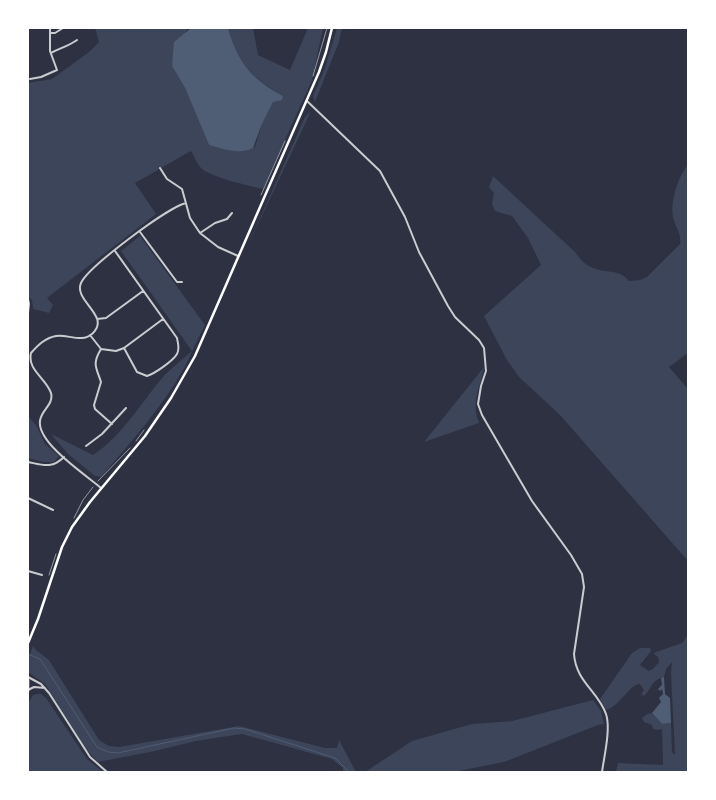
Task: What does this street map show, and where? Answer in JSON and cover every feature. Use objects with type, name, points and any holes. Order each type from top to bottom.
[{"type":"main road","points":[[28,642],[38,619],[62,547],[72,527],[101,488],[145,436],[179,386],[206,334],[238,256],[307,101],[326,52],[332,28]]},
{"type":"main road","points":[[28,678],[28,691]]},
{"type":"street","points":[[32,28],[39,28]]},
{"type":"street","points":[[30,79],[41,77],[57,70],[51,53],[50,28]]},
{"type":"street","points":[[50,33],[55,33],[63,28]]},
{"type":"street","points":[[51,53],[77,40]]},
{"type":"street","points":[[307,101],[380,171],[405,217],[419,252],[448,306],[455,317],[479,340],[484,348],[486,371],[480,386],[478,404],[482,415],[532,500],[582,574],[584,587],[574,663],[582,681],[604,709],[608,719],[602,772]]},
{"type":"street","points":[[160,168],[167,180],[182,189],[190,218],[200,233],[218,247],[238,256]]},
{"type":"street","points":[[101,488],[64,457],[45,437],[40,421],[43,412],[50,404],[51,393],[30,362],[31,353],[40,343],[48,338],[64,336],[82,338],[90,335],[96,328],[97,319],[81,294],[81,284],[91,271],[115,251],[172,209],[186,203]]},
{"type":"street","points":[[200,233],[215,223],[227,219],[232,213]]},
{"type":"street","points":[[140,232],[177,282],[182,282]]},
{"type":"street","points":[[115,251],[177,338],[178,352],[147,376],[140,374],[124,348]]},
{"type":"street","points":[[97,319],[106,318],[143,291]]},
{"type":"street","points":[[28,300],[30,304],[28,313]]},
{"type":"street","points":[[90,335],[100,349],[113,351],[124,348],[163,319]]},
{"type":"street","points":[[100,349],[95,361],[96,372],[101,382],[94,409],[112,424]]},
{"type":"street","points":[[28,350],[31,353]]},
{"type":"street","points":[[86,446],[102,434],[126,408]]},
{"type":"street","points":[[28,462],[52,465],[57,464],[64,457]]},
{"type":"street","points":[[28,499],[53,510]]},
{"type":"street","points":[[28,571],[42,575]]},
{"type":"street","points":[[28,678],[45,688],[90,756],[107,772]]},
{"type":"street","points":[[28,691],[34,687],[45,688]]},
{"type":"path","points":[[310,83],[327,28]]},
{"type":"path","points":[[261,198],[261,193],[287,136]]},
{"type":"path","points":[[102,478],[147,427]]},
{"type":"shaded area","points":[[95,28],[191,28],[187,29],[172,66],[185,88],[209,145],[255,147],[262,124],[273,102],[283,96],[262,83],[247,68],[236,50],[228,28],[253,28],[258,55],[290,70],[308,28],[323,28],[312,80],[263,189],[213,175],[200,166],[191,151],[135,183],[156,214],[47,298],[53,305],[49,313],[33,309],[32,300],[28,296],[28,83],[52,79],[89,52],[99,42]]},
{"type":"shaded area","points":[[191,28],[228,28],[236,51],[247,68],[262,83],[283,96],[282,100],[273,102],[253,148],[236,151],[209,145],[185,88],[172,66],[174,42]]},
{"type":"shaded area","points":[[337,28],[342,28],[339,42],[315,102],[313,96],[325,68]]},
{"type":"shaded area","points":[[311,111],[245,252],[305,117]]},
{"type":"shaded area","points":[[688,165],[688,353],[669,367],[688,389],[688,561],[560,415],[519,377],[507,360],[484,316],[541,265],[528,238],[512,216],[495,211],[492,204],[494,193],[489,187],[493,176],[590,267],[621,275],[629,281],[647,277],[680,244],[672,211],[678,182]]},
{"type":"shaded area","points":[[140,236],[205,325],[183,370],[165,398],[101,477],[95,476],[68,454],[51,434],[93,455],[113,439],[163,377],[192,351],[121,251]]},
{"type":"shaded area","points":[[484,367],[476,401],[479,423],[424,442]]},
{"type":"shaded area","points":[[28,416],[36,425],[45,444],[59,456],[54,462],[44,462],[28,458]]},
{"type":"shaded area","points":[[688,635],[688,772],[616,772],[618,763],[663,765],[662,729],[653,729],[652,725],[644,722],[642,718],[647,714],[652,713],[662,724],[671,723],[672,752],[675,755],[672,662],[666,669],[664,677],[654,682],[644,696],[641,694],[644,690],[640,684],[632,687],[617,704],[606,710],[600,699],[632,653],[640,648],[650,648],[651,651],[640,665],[649,671],[659,662],[658,657],[653,653],[682,643]]},
{"type":"shaded area","points":[[33,646],[49,660],[99,740],[109,746],[119,747],[239,726],[325,748],[337,748],[339,740],[356,772],[343,772],[343,768],[332,759],[242,734],[196,741],[98,762],[86,749],[45,684],[28,672],[28,659]]},
{"type":"shaded area","points":[[664,677],[665,694],[670,698],[671,723],[662,724],[652,713],[661,702],[659,698],[663,694],[662,689],[660,691],[658,689],[662,685],[661,678]]},
{"type":"shaded area","points":[[41,694],[46,698],[87,759],[103,772],[28,772],[28,704],[33,695]]},
{"type":"shaded area","points":[[593,700],[601,711],[604,724],[504,762],[453,772],[365,772],[412,741],[472,724],[512,721]]},
{"type":"waterway","points":[[28,654],[40,659],[97,747],[108,752],[118,753],[234,728],[245,729],[335,758],[349,772]]}]
